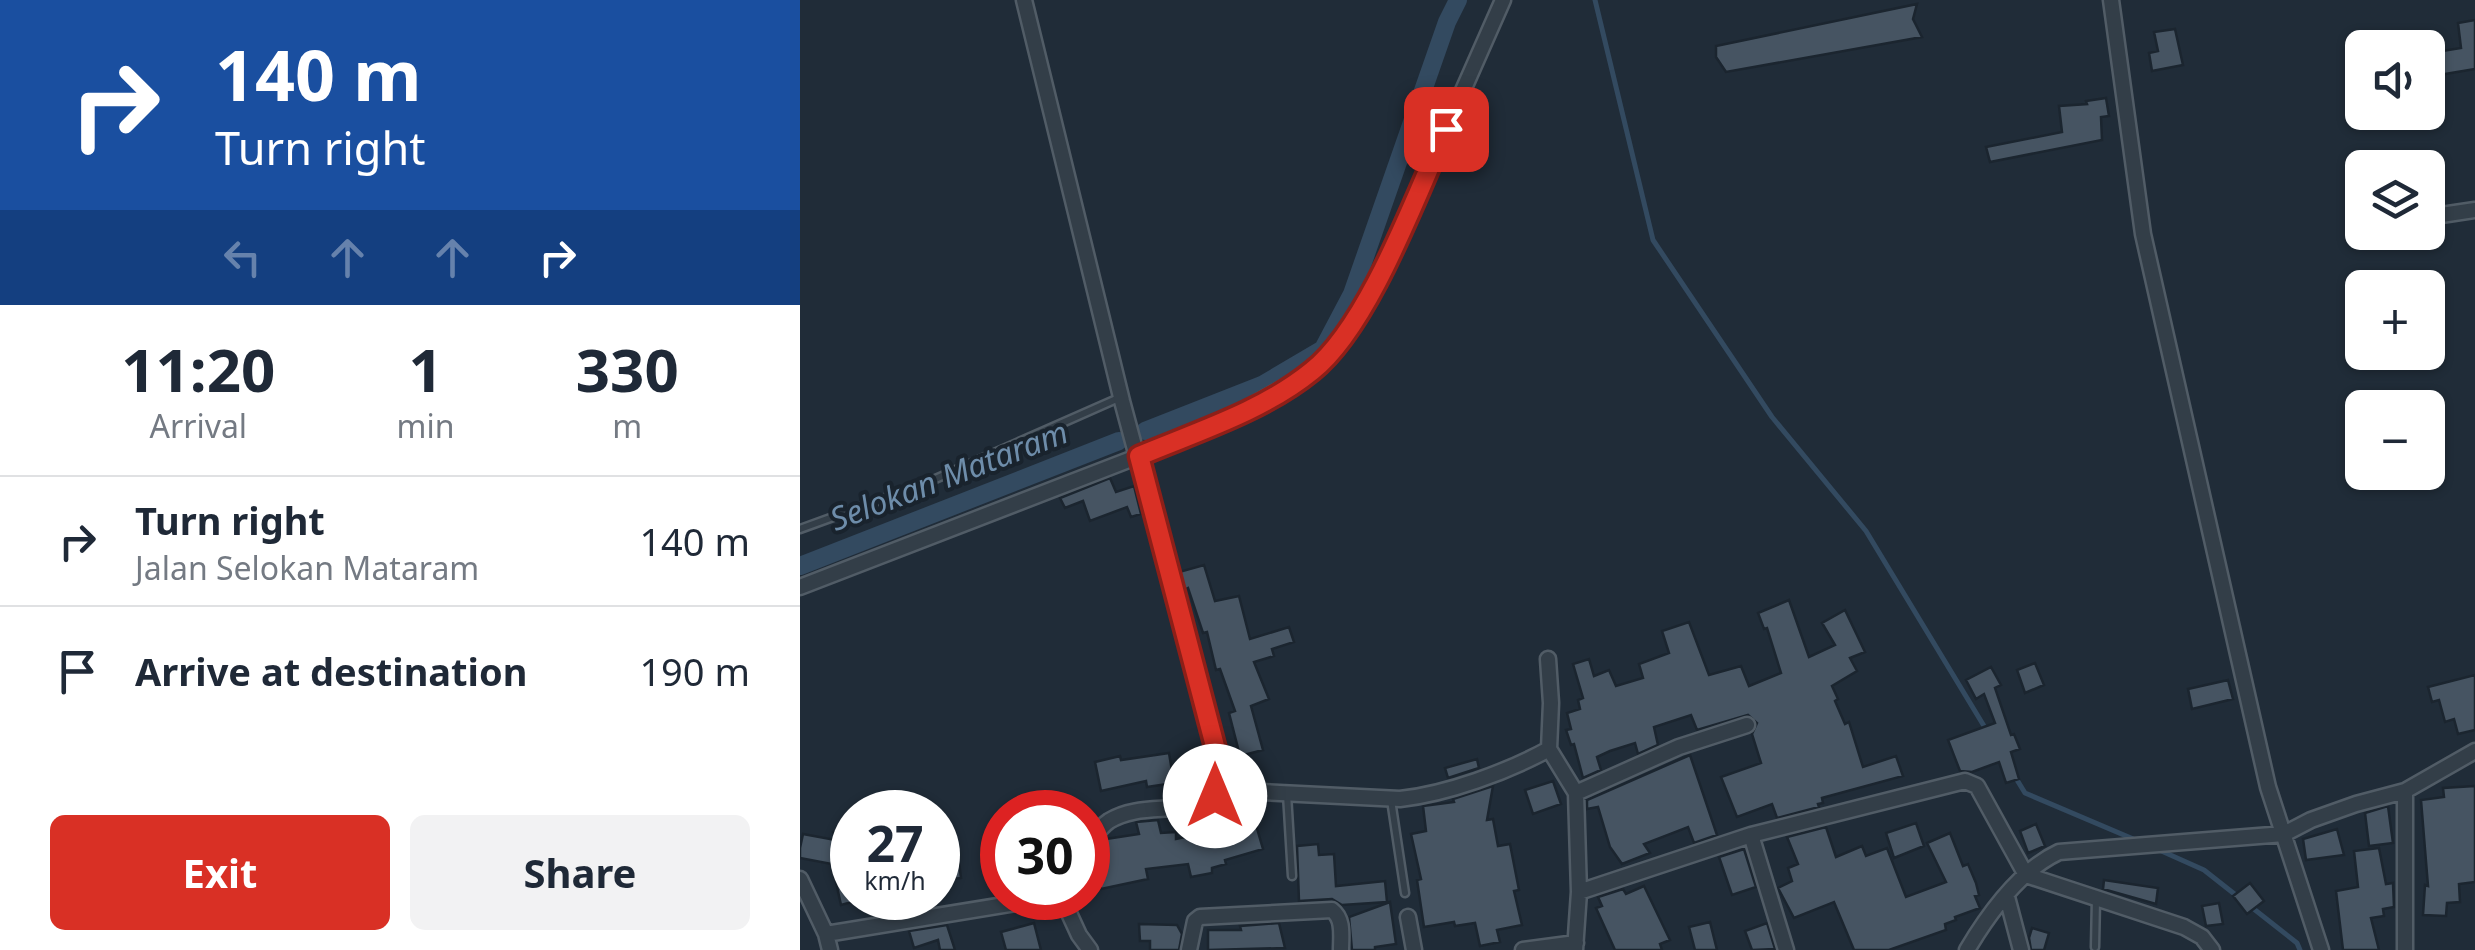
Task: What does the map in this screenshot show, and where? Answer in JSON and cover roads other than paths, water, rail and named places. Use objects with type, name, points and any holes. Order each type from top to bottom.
[{"type":"street","points":[[1024,0],[1122,399],[1221,769],[1221,790]]},
{"type":"street","points":[[800,587],[1240,414],[1312,371],[1339,344],[1389,258],[1502,0]]},
{"type":"street","points":[[2111,0],[2143,234],[2264,768],[2321,950]]},
{"type":"street","points":[[2445,214],[2475,210]]},
{"type":"street","points":[[1523,950],[1576,946],[1576,792],[1549,749],[1548,660]]},
{"type":"street","points":[[1576,792],[1680,747],[1747,724]]},
{"type":"street","points":[[1110,821],[1126,814],[1196,805],[1221,790],[1423,797],[1549,749]]},
{"type":"street","points":[[1968,950],[1986,918],[2040,860],[2060,852],[2284,834],[2311,820],[2404,791],[2475,751]]},
{"type":"street","points":[[1579,892],[1751,835],[1965,781],[1978,786],[2026,875],[2184,926],[2202,936],[2212,950]]},
{"type":"street","points":[[2404,791],[2405,950]]},
{"type":"street","points":[[1751,835],[1786,950]]},
{"type":"street","points":[[800,879],[830,950]]},
{"type":"street","points":[[2007,897],[2021,950]]},
{"type":"street","points":[[826,934],[980,909]]},
{"type":"street","points":[[1189,950],[1194,921],[1200,917],[1332,910],[1341,925],[1341,950]]},
{"type":"street","points":[[1408,917],[1414,950]]},
{"type":"street","points":[[1072,920],[1090,950]]},
{"type":"lane","points":[[800,529],[924,484],[1122,399]]},
{"type":"lane","points":[[1287,793],[1292,876]]},
{"type":"lane","points":[[1391,798],[1405,893]]},
{"type":"lane","points":[[2095,947],[2096,898]]},
{"type":"waterway","name":"Selokan Mataram","points":[[1145,431],[1262,385],[1323,349],[1352,294],[1458,0]]},
{"type":"waterway","points":[[1595,0],[1653,240],[1772,417],[1866,531],[1987,731]]},
{"type":"waterway","name":"Selokan Mataram","points":[[800,566],[1119,441]]},
{"type":"waterway","points":[[2014,775],[2025,793],[2138,841]]},
{"type":"waterway","points":[[2157,849],[2204,870],[2237,896]]},
{"type":"waterway","points":[[2250,906],[2297,943],[2300,950]]}]
